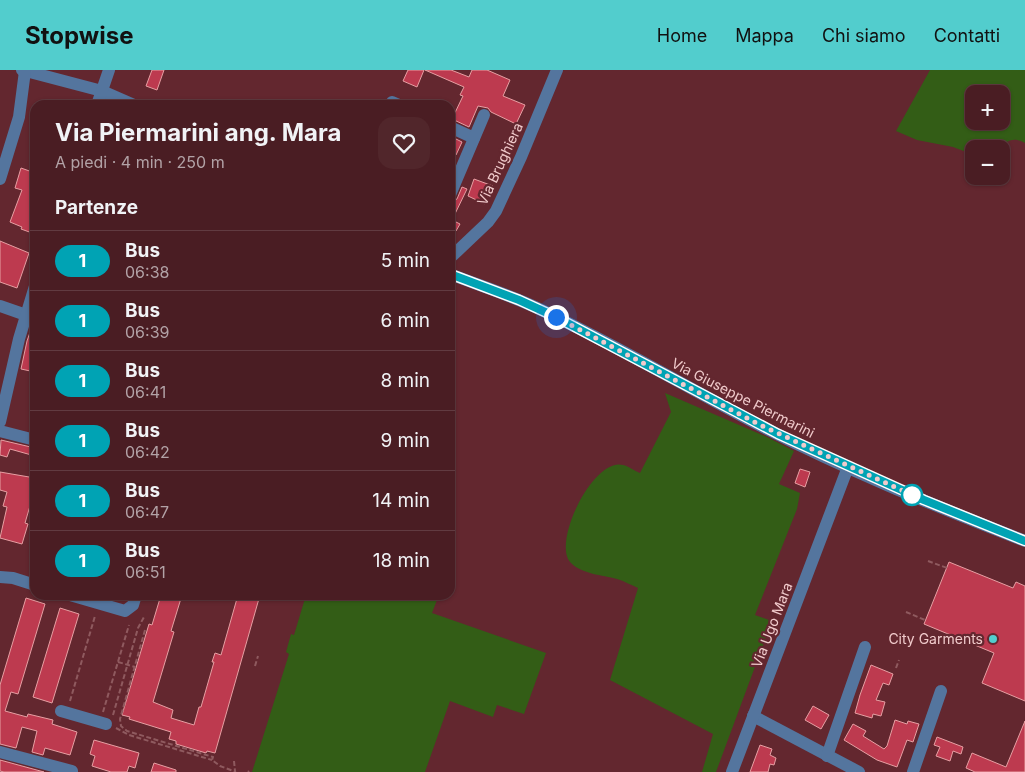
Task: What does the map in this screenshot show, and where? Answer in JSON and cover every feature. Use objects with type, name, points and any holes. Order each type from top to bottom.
[{"type":"street","points":[[0,179],[19,118],[23,70],[102,90],[123,100]]},
{"type":"street","points":[[99,100],[109,70]]},
{"type":"street","name":"Via Brughiera","points":[[455,253],[488,222],[496,211],[521,157],[557,70]]},
{"type":"street","points":[[455,183],[484,115]]},
{"type":"street","points":[[455,129],[474,138]]},
{"type":"street","name":"Via Giuseppe Piermarini","points":[[455,276],[519,300],[549,314],[760,425],[848,467],[1025,541]]},
{"type":"street","points":[[0,422],[30,302]]},
{"type":"street","points":[[0,306],[26,314]]},
{"type":"street","points":[[0,430],[30,439]]},
{"type":"street","name":"Via Ugo Mara","points":[[732,772],[848,467]]},
{"type":"street","points":[[0,570],[13,578]]},
{"type":"street","points":[[0,577],[13,578],[30,583]]},
{"type":"street","points":[[87,600],[125,611],[131,608],[134,600]]},
{"type":"street","points":[[827,756],[866,647]]},
{"type":"street","points":[[913,772],[941,691]]},
{"type":"street","points":[[64,712],[109,721]]},
{"type":"street","points":[[753,716],[859,772]]},
{"type":"street","points":[[0,752],[72,770]]},
{"type":"path","points":[[928,561],[947,568]]},
{"type":"path","points":[[906,612],[925,620]]},
{"type":"path","points":[[64,712],[95,616]]},
{"type":"path","points":[[109,721],[138,628],[144,617]]},
{"type":"path","points":[[109,721],[118,662],[129,625]]},
{"type":"path","points":[[145,630],[120,719],[121,726],[127,731],[213,757],[212,760]]},
{"type":"path","points":[[255,666],[258,656]]},
{"type":"path","points":[[896,668],[899,660]]},
{"type":"path","points":[[118,662],[135,667]]},
{"type":"path","points":[[109,721],[129,736],[212,760],[220,766],[236,772]]},
{"type":"path","points":[[234,761],[236,772]]},
{"type":"green space","points":[[930,70],[1025,70],[1025,143],[1018,140],[965,140],[965,152],[953,147],[917,140],[896,131]]},
{"type":"green space","points":[[665,393],[767,437],[794,451],[779,484],[800,493],[797,509],[755,615],[772,621],[716,772],[702,772],[713,734],[610,680],[638,588],[620,580],[581,570],[571,563],[566,553],[566,539],[578,504],[588,487],[599,474],[611,466],[623,465],[640,473],[671,412]]},
{"type":"green space","points":[[304,600],[437,600],[432,613],[546,653],[524,714],[497,705],[493,717],[450,701],[425,772],[252,772],[289,654],[286,652],[291,634],[294,635]]},
{"type":"building","points":[[152,70],[164,70],[157,90],[146,86]]},
{"type":"building","points":[[408,70],[424,70],[417,87],[403,81]]},
{"type":"building","points":[[425,70],[451,70],[469,77],[472,70],[487,70],[510,80],[503,96],[525,105],[516,124],[491,112],[488,108],[478,106],[469,127],[455,120],[455,113],[463,96],[460,95],[464,87]]},
{"type":"building","points":[[455,138],[462,142],[455,154]]},
{"type":"building","points":[[21,168],[30,171],[30,232],[10,222],[22,190],[15,188]]},
{"type":"building","points":[[474,179],[493,186],[485,204],[468,196]]},
{"type":"building","points":[[462,187],[467,189],[455,214],[455,200]]},
{"type":"building","points":[[455,222],[460,224],[455,230]]},
{"type":"building","points":[[0,241],[29,253],[17,288],[0,282]]},
{"type":"building","points":[[30,332],[30,371],[21,369]]},
{"type":"building","points":[[1,440],[30,447],[30,455],[10,449],[7,457],[0,455]]},
{"type":"building","points":[[800,469],[810,472],[805,487],[795,483]]},
{"type":"building","points":[[0,472],[30,477],[30,506],[25,523],[28,524],[22,544],[0,538],[7,507],[3,506],[7,492],[0,490]]},
{"type":"building","name":"City Garments","points":[[949,562],[1013,588],[1016,582],[1025,586],[1025,701],[982,683],[994,653],[924,624]]},
{"type":"building","points":[[26,598],[45,604],[18,694],[11,692],[5,711],[27,717],[28,714],[53,720],[52,724],[77,732],[70,755],[45,748],[43,755],[32,752],[37,731],[22,727],[16,748],[0,744],[0,685]]},
{"type":"building","points":[[160,600],[180,600],[171,631],[174,632],[153,702],[173,710],[171,718],[194,725],[199,707],[201,707],[215,653],[221,655],[237,600],[259,600],[215,753],[207,751],[206,753],[176,744],[176,741],[169,739],[171,732],[122,715],[149,624],[152,625]]},
{"type":"building","points":[[60,608],[79,614],[52,703],[33,697]]},
{"type":"building","points":[[871,665],[893,674],[889,685],[883,683],[876,700],[885,702],[881,716],[873,714],[872,718],[855,713]]},
{"type":"building","points":[[813,706],[829,715],[821,729],[805,720]]},
{"type":"building","points":[[895,720],[907,724],[908,721],[919,724],[913,742],[907,740],[897,767],[877,760],[844,740],[853,724],[866,731],[863,736],[884,749],[887,746]]},
{"type":"building","points":[[1025,721],[1025,772],[975,772],[966,768],[972,753],[1006,767]]},
{"type":"building","points":[[937,737],[963,747],[961,754],[953,751],[950,761],[936,756],[940,747],[934,745]]},
{"type":"building","points":[[94,740],[139,753],[135,768],[129,766],[127,772],[111,772],[92,766],[95,756],[90,754]]},
{"type":"building","points":[[760,745],[772,749],[770,755],[776,758],[774,765],[770,764],[768,772],[750,772]]},
{"type":"building","points":[[0,760],[44,772],[0,771]]},
{"type":"building","points":[[154,763],[176,770],[176,772],[151,772]]},
{"type":"bus line","name":"1","points":[[455,276],[519,300],[556,317],[789,440],[924,500],[1025,541]]},
{"type":"place","name":"City Garments","points":[[993,639]]},
{"type":"route","points":[[556,317],[760,425],[912,495]]}]
